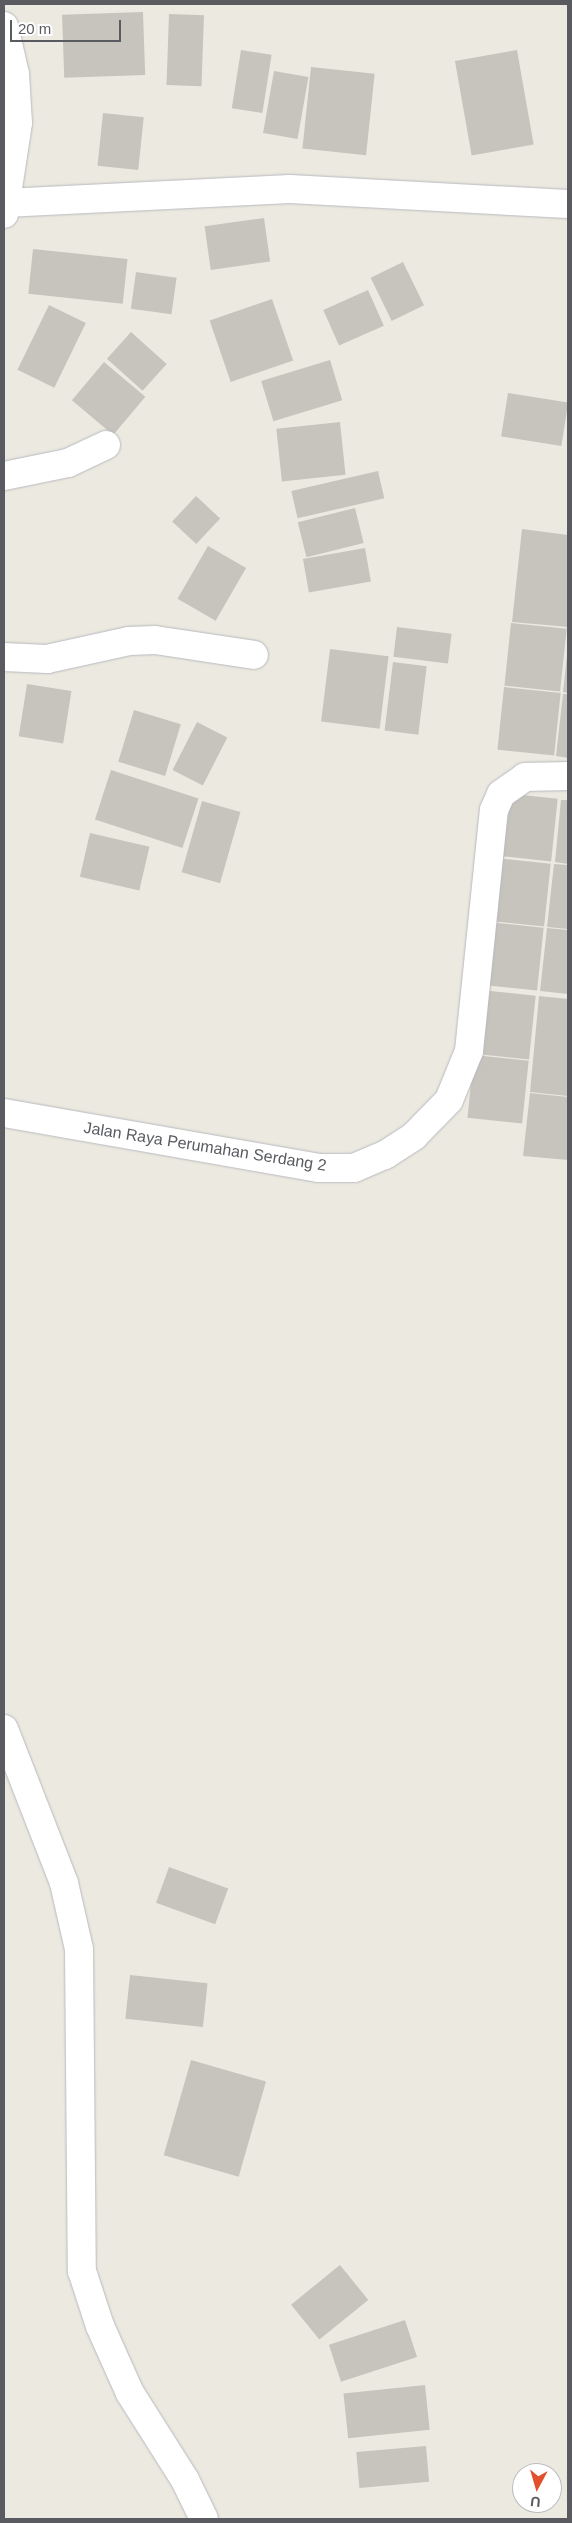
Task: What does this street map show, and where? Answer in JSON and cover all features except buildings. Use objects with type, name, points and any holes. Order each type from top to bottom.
[{"type":"street","points":[[4,26],[15,74],[18,123],[5,208],[290,189],[568,204]]},
{"type":"street","points":[[4,476],[68,463],[106,445]]},
{"type":"street","points":[[4,657],[47,659],[128,640],[155,640],[254,655]]},
{"type":"street","name":"Jalan Raya Perumahan Serdang 2","points":[[4,1113],[318,1168],[354,1168],[385,1155],[414,1136],[449,1100],[469,1051],[494,810],[501,794],[525,777],[568,776]]},
{"type":"street","points":[[4,1729],[64,1883],[79,1949],[82,2271],[100,2326],[130,2393],[185,2480],[204,2519]]}]
